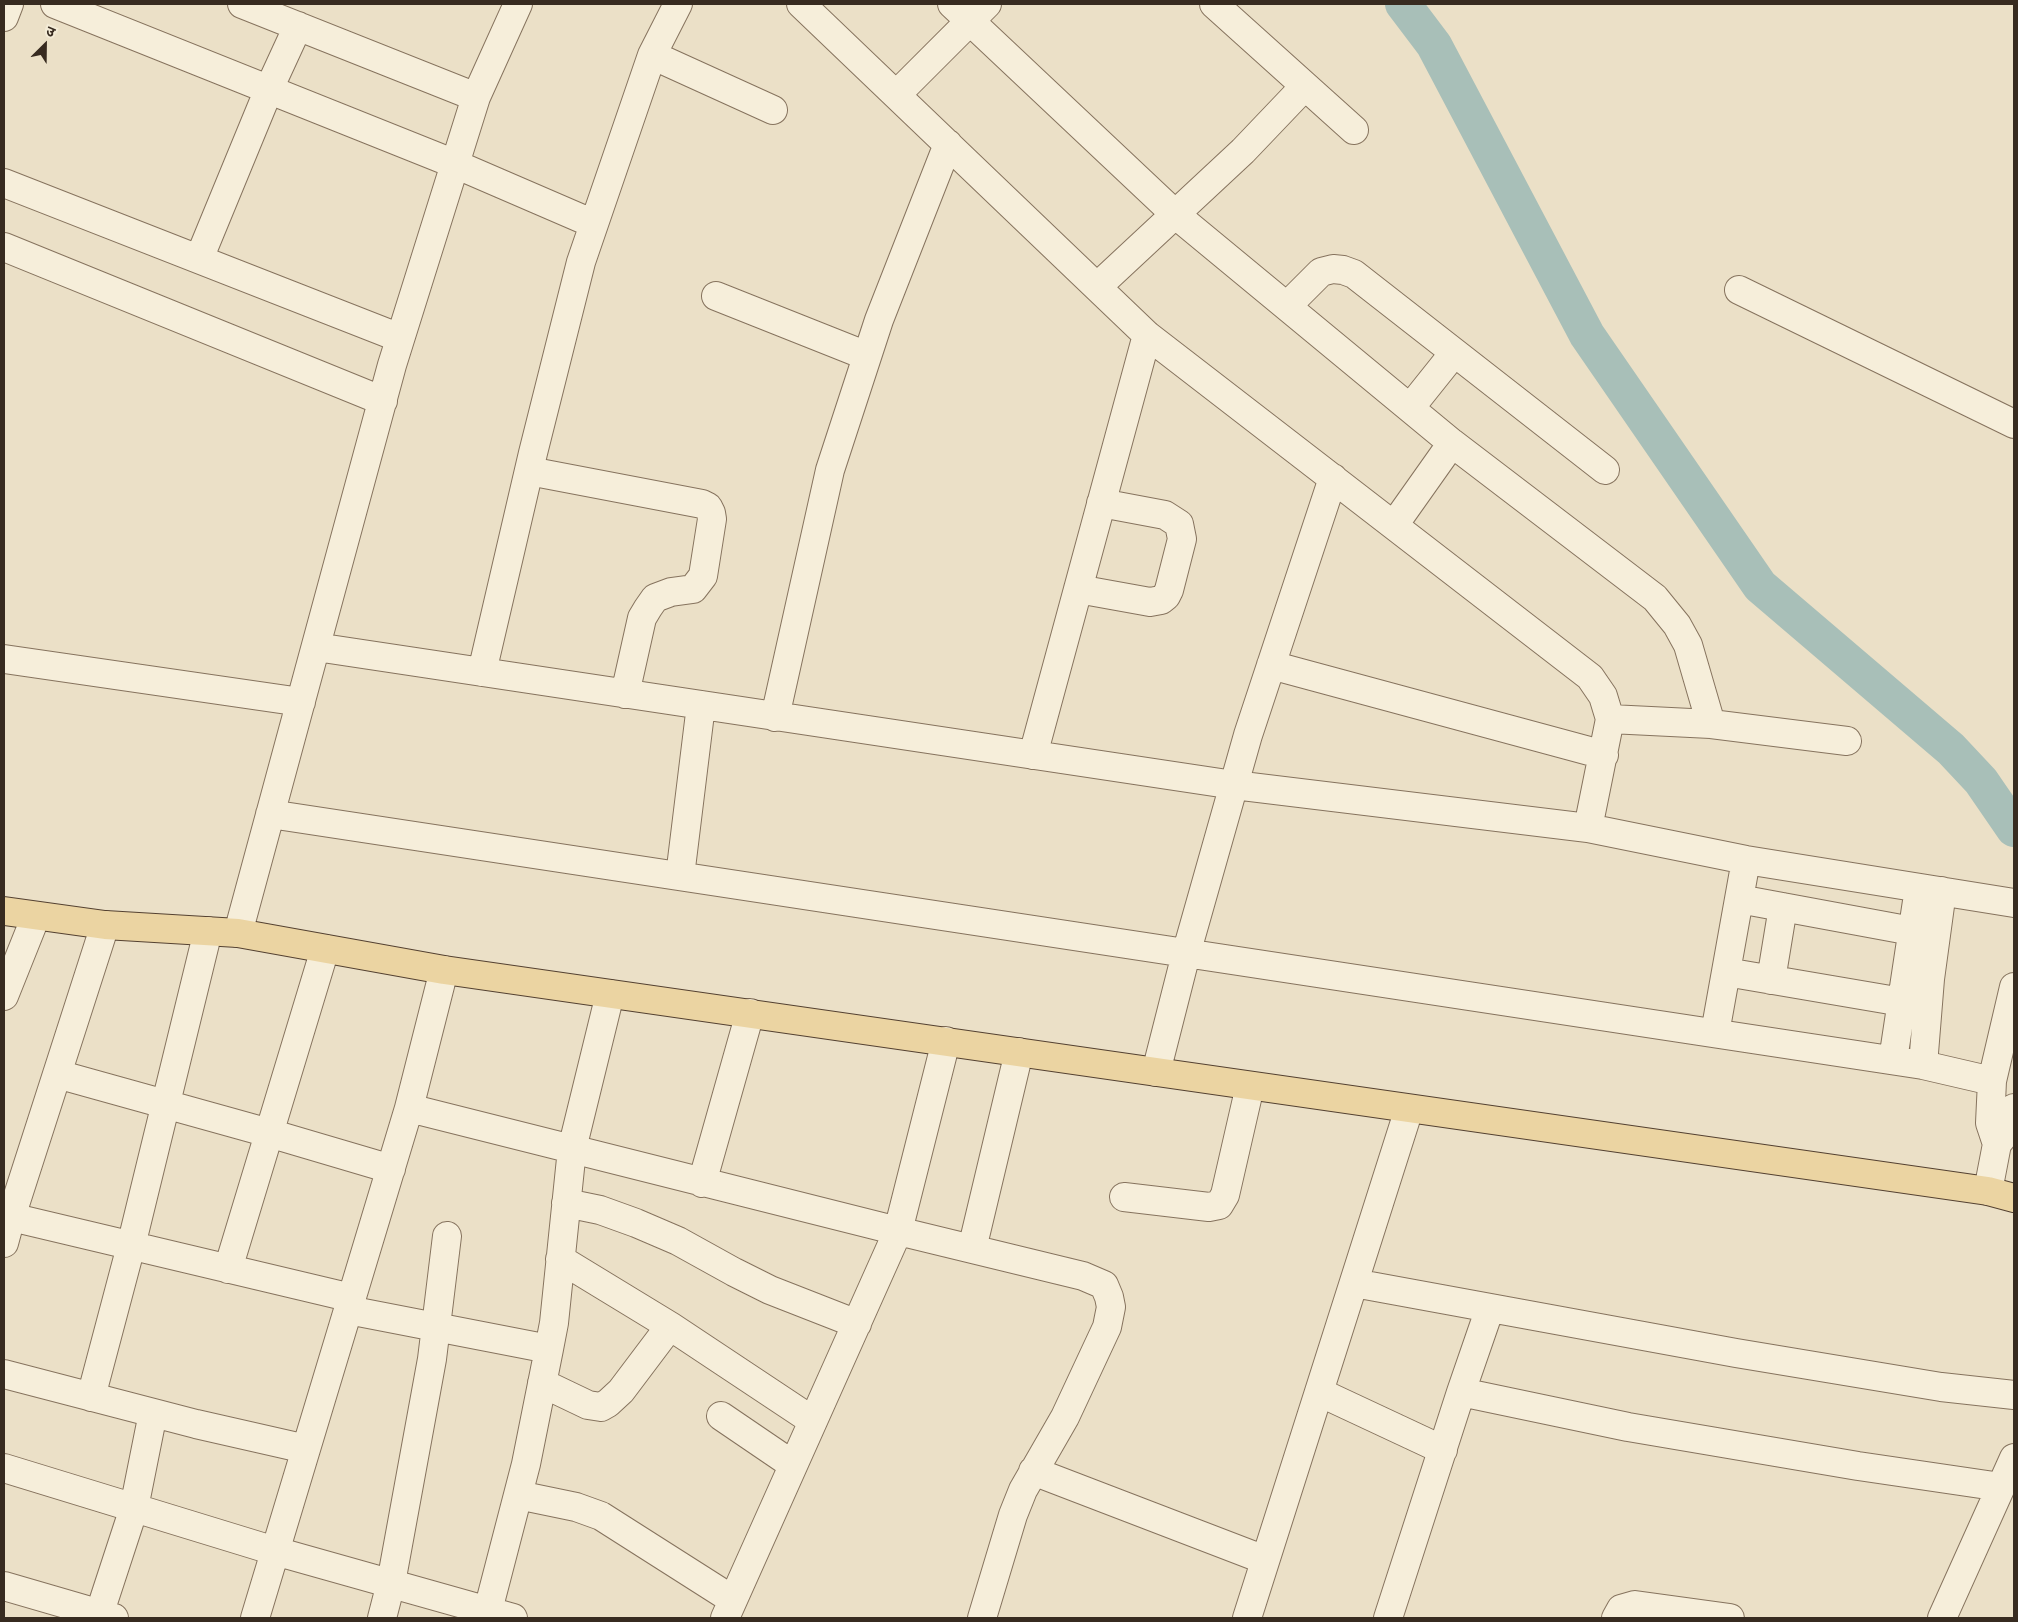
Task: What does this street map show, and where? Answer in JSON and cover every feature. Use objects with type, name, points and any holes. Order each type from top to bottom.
[{"type":"main road","points":[[4,911],[104,925],[238,933],[444,970],[1988,1191],[2014,1198]]},
{"type":"street","points":[[4,17],[9,4]]},
{"type":"street","points":[[55,4],[455,164],[594,224]]},
{"type":"street","points":[[242,4],[476,98]]},
{"type":"street","points":[[482,672],[580,262],[652,55],[678,4]]},
{"type":"street","points":[[801,4],[1147,335],[1590,677],[1603,696],[1610,719],[1588,828]]},
{"type":"street","points":[[1214,4],[1354,130]]},
{"type":"street","points":[[238,933],[400,338],[476,98],[514,5]]},
{"type":"street","points":[[897,94],[970,9],[1176,214],[1452,443],[1655,598],[1668,612],[1688,645],[1711,724]]},
{"type":"street","points":[[199,259],[269,89],[298,26]]},
{"type":"street","points":[[652,55],[773,110]]},
{"type":"street","points":[[1097,287],[1243,151],[1305,86]]},
{"type":"street","points":[[775,716],[830,470],[880,320],[948,144]]},
{"type":"street","points":[[4,183],[400,338]]},
{"type":"street","points":[[4,247],[382,401]]},
{"type":"street","points":[[1287,306],[1321,272],[1333,269],[1354,274],[1604,470]]},
{"type":"street","points":[[1739,290],[2014,424]]},
{"type":"street","points":[[716,296],[868,356]]},
{"type":"street","points":[[1033,755],[1147,335]]},
{"type":"street","points":[[1410,408],[1454,352]]},
{"type":"street","points":[[1394,525],[1452,443]]},
{"type":"street","points":[[529,471],[702,504],[708,507],[711,513],[712,519],[703,576],[694,589],[671,592],[655,598],[648,608],[642,618],[625,694]]},
{"type":"street","points":[[1156,1072],[1186,954],[1234,785],[1271,665],[1333,478]]},
{"type":"street","points":[[1078,589],[1150,602],[1161,600],[1169,590],[1182,539],[1179,524],[1165,515],[1101,503]]},
{"type":"street","points":[[316,647],[1234,785],[1588,828],[1746,860],[2014,903]]},
{"type":"street","points":[[4,659],[301,702]]},
{"type":"street","points":[[1271,665],[1604,755]]},
{"type":"street","points":[[680,876],[701,705]]},
{"type":"street","points":[[1610,719],[1711,724],[1847,741]]},
{"type":"street","points":[[270,814],[1893,1060],[1992,1080]]},
{"type":"street","points":[[1715,1033],[1746,860]]},
{"type":"street","points":[[1893,1060],[1912,931],[1930,890]]},
{"type":"street","points":[[1923,1065],[1930,979],[1930,890]]},
{"type":"street","points":[[1739,899],[1912,931]]},
{"type":"street","points":[[1771,980],[1783,907]]},
{"type":"street","points":[[4,996],[36,916]]},
{"type":"street","points":[[4,1243],[7,1217],[57,1074],[104,925]]},
{"type":"street","points":[[91,1397],[131,1246],[208,931]]},
{"type":"street","points":[[228,1268],[325,949]]},
{"type":"street","points":[[255,1618],[409,1108],[444,970]]},
{"type":"street","points":[[1726,972],[1902,1002]]},
{"type":"street","points":[[1997,1144],[1990,1123],[1992,1080],[2014,987]]},
{"type":"street","points":[[487,1614],[518,1495],[549,1349],[554,1323],[572,1149],[610,994]]},
{"type":"street","points":[[702,1183],[750,1013]]},
{"type":"street","points":[[518,1495],[576,1507],[601,1516],[729,1609],[898,1231],[946,1041]]},
{"type":"street","points":[[972,1249],[1020,1052]]},
{"type":"street","points":[[57,1074],[391,1169]]},
{"type":"street","points":[[1124,1197],[1209,1207],[1219,1205],[1225,1195],[1250,1086]]},
{"type":"street","points":[[409,1108],[702,1183],[1083,1276],[1104,1285],[1110,1297],[1111,1307],[1107,1327],[1065,1417],[1032,1471],[1013,1515],[982,1618]]},
{"type":"street","points":[[1988,1191],[1997,1144],[2010,1128],[2014,1108]]},
{"type":"street","points":[[1247,1618],[1409,1109]]},
{"type":"street","points":[[566,1202],[600,1210],[636,1223],[678,1241],[770,1290],[856,1324]]},
{"type":"street","points":[[7,1217],[228,1268],[350,1304],[436,1326],[549,1349]]},
{"type":"street","points":[[382,1618],[391,1583],[432,1359],[447,1236]]},
{"type":"street","points":[[560,1259],[670,1326],[813,1421]]},
{"type":"street","points":[[1354,1283],[1736,1353],[1941,1387],[2014,1395]]},
{"type":"street","points":[[1388,1618],[1490,1308]]},
{"type":"street","points":[[542,1383],[588,1405],[601,1407],[608,1404],[621,1391],[670,1326]]},
{"type":"street","points":[[4,1374],[153,1413],[306,1449]]},
{"type":"street","points":[[1319,1392],[1443,1450]]},
{"type":"street","points":[[1461,1392],[1637,1429],[1858,1466],[2001,1487]]},
{"type":"street","points":[[4,1586],[104,1617],[134,1508],[153,1413]]},
{"type":"street","points":[[721,1416],[793,1465]]},
{"type":"street","points":[[1942,1618],[2014,1458]]},
{"type":"street","points":[[4,1468],[275,1551],[391,1583],[487,1614],[514,1618]]},
{"type":"street","points":[[1032,1471],[1265,1560]]},
{"type":"street","points":[[1616,1618],[1621,1610],[1635,1605],[1730,1618]]},
{"type":"waterway","points":[[1403,4],[1434,45],[1587,335],[1760,586],[1951,749],[1981,781],[2014,829]]}]
